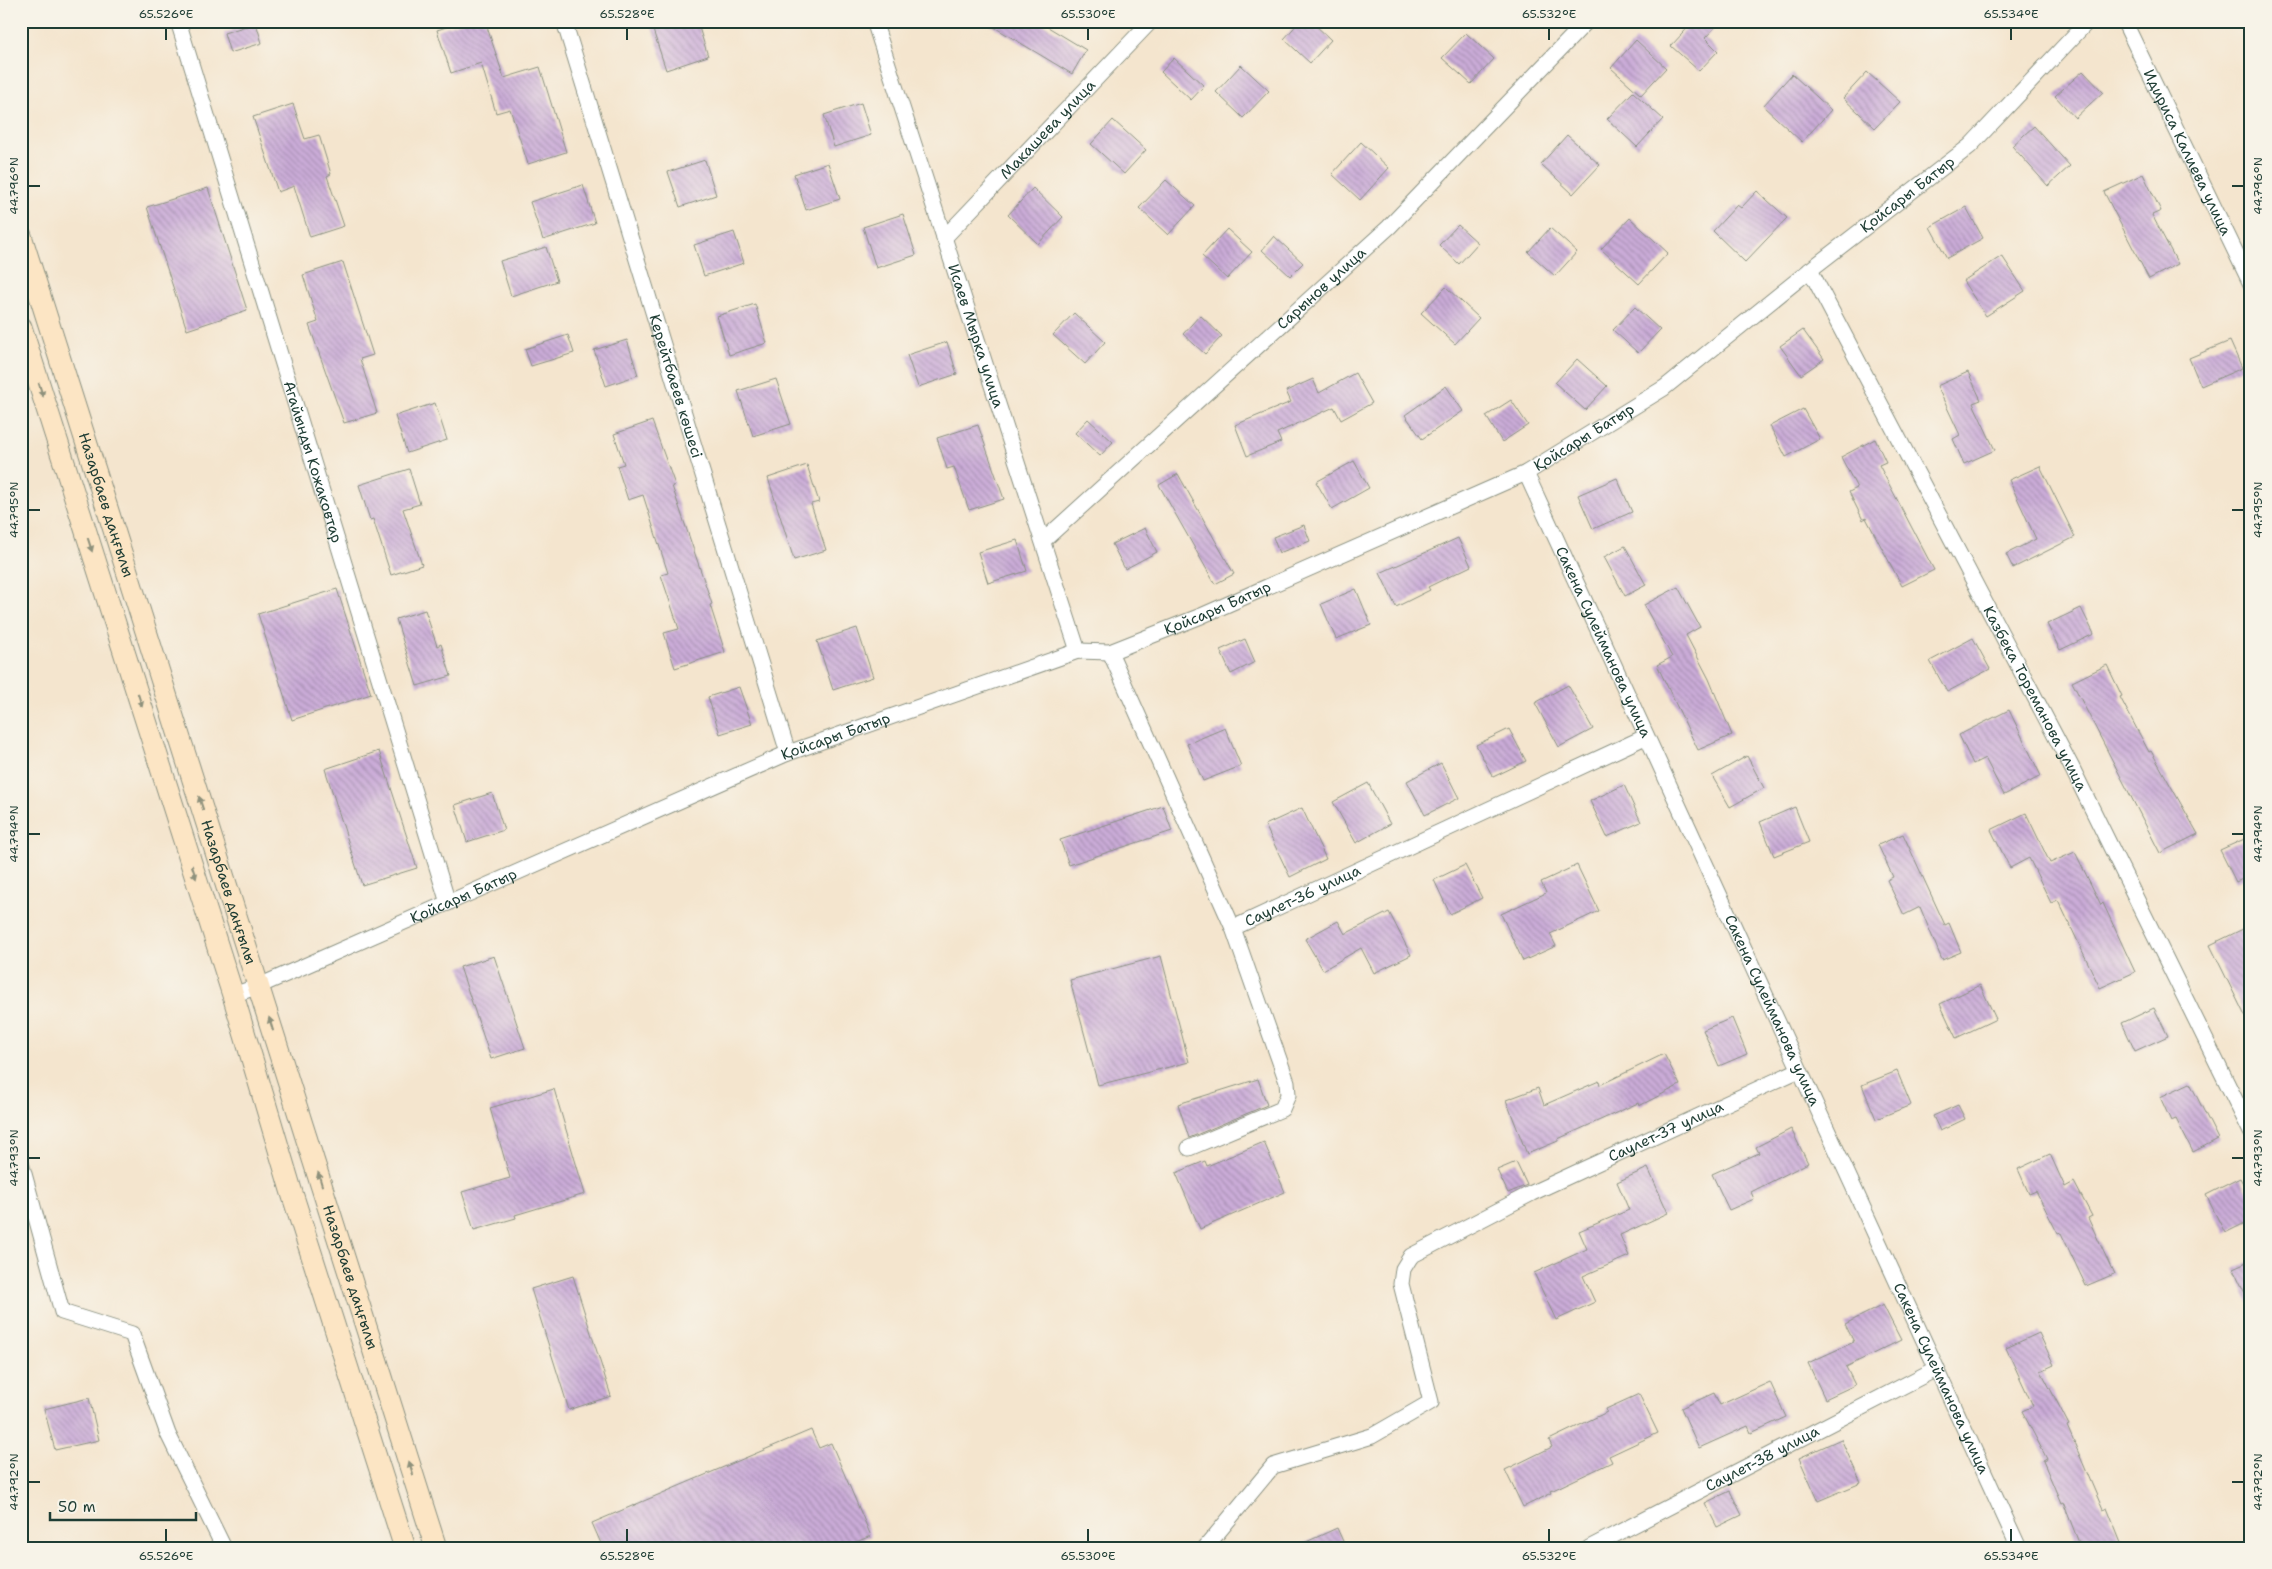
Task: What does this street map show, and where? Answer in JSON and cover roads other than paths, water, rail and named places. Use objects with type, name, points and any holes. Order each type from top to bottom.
[{"type":"main road","name":"Назарбаев даңғылы","points":[[21,236],[436,1548]]},
{"type":"main road","name":"Назарбаев даңғылы","points":[[21,327],[233,996],[291,1190],[405,1548]]},
{"type":"main road","points":[[393,1510],[421,1502]]},
{"type":"street","name":"Агайынды Кожаковтар","points":[[178,21],[448,903]]},
{"type":"street","name":"Керейтбаеев көшесі","points":[[564,21],[788,752]]},
{"type":"street","name":"Исаев Мырка улица","points":[[874,21],[1078,651]]},
{"type":"street","name":"Макашева улица","points":[[944,238],[1151,21]]},
{"type":"street","name":"Сарынов улица","points":[[1043,541],[1388,227],[1587,21]]},
{"type":"street","name":"Қойсары Батыр","points":[[233,996],[788,752],[1078,651],[1110,652],[1201,616],[1526,473],[1664,388],[1810,270],[1970,146],[2088,21]]},
{"type":"street","name":"Идириса Калиева улица","points":[[2124,21],[2251,284]]},
{"type":"street","name":"Казбека Тореманова улица","points":[[1810,270],[2072,768],[2251,1132]]},
{"type":"street","name":"Сакена Сулейманова улица","points":[[1526,473],[1645,737],[2019,1548]]},
{"type":"street","name":"Саулет-36 улица","points":[[1110,652],[1233,928],[1645,737]]},
{"type":"street","points":[[1189,1148],[1282,1110],[1288,1095],[1287,1082],[1233,928]]},
{"type":"street","name":"Саулет-37 улица","points":[[1205,1548],[1273,1466],[1372,1436],[1431,1402],[1401,1284],[1403,1269],[1411,1256],[1532,1193],[1799,1070]]},
{"type":"street","points":[[21,1163],[62,1312],[132,1334],[168,1434],[224,1548]]},
{"type":"street","name":"Саулет-38 улица","points":[[1589,1548],[1936,1369]]}]
